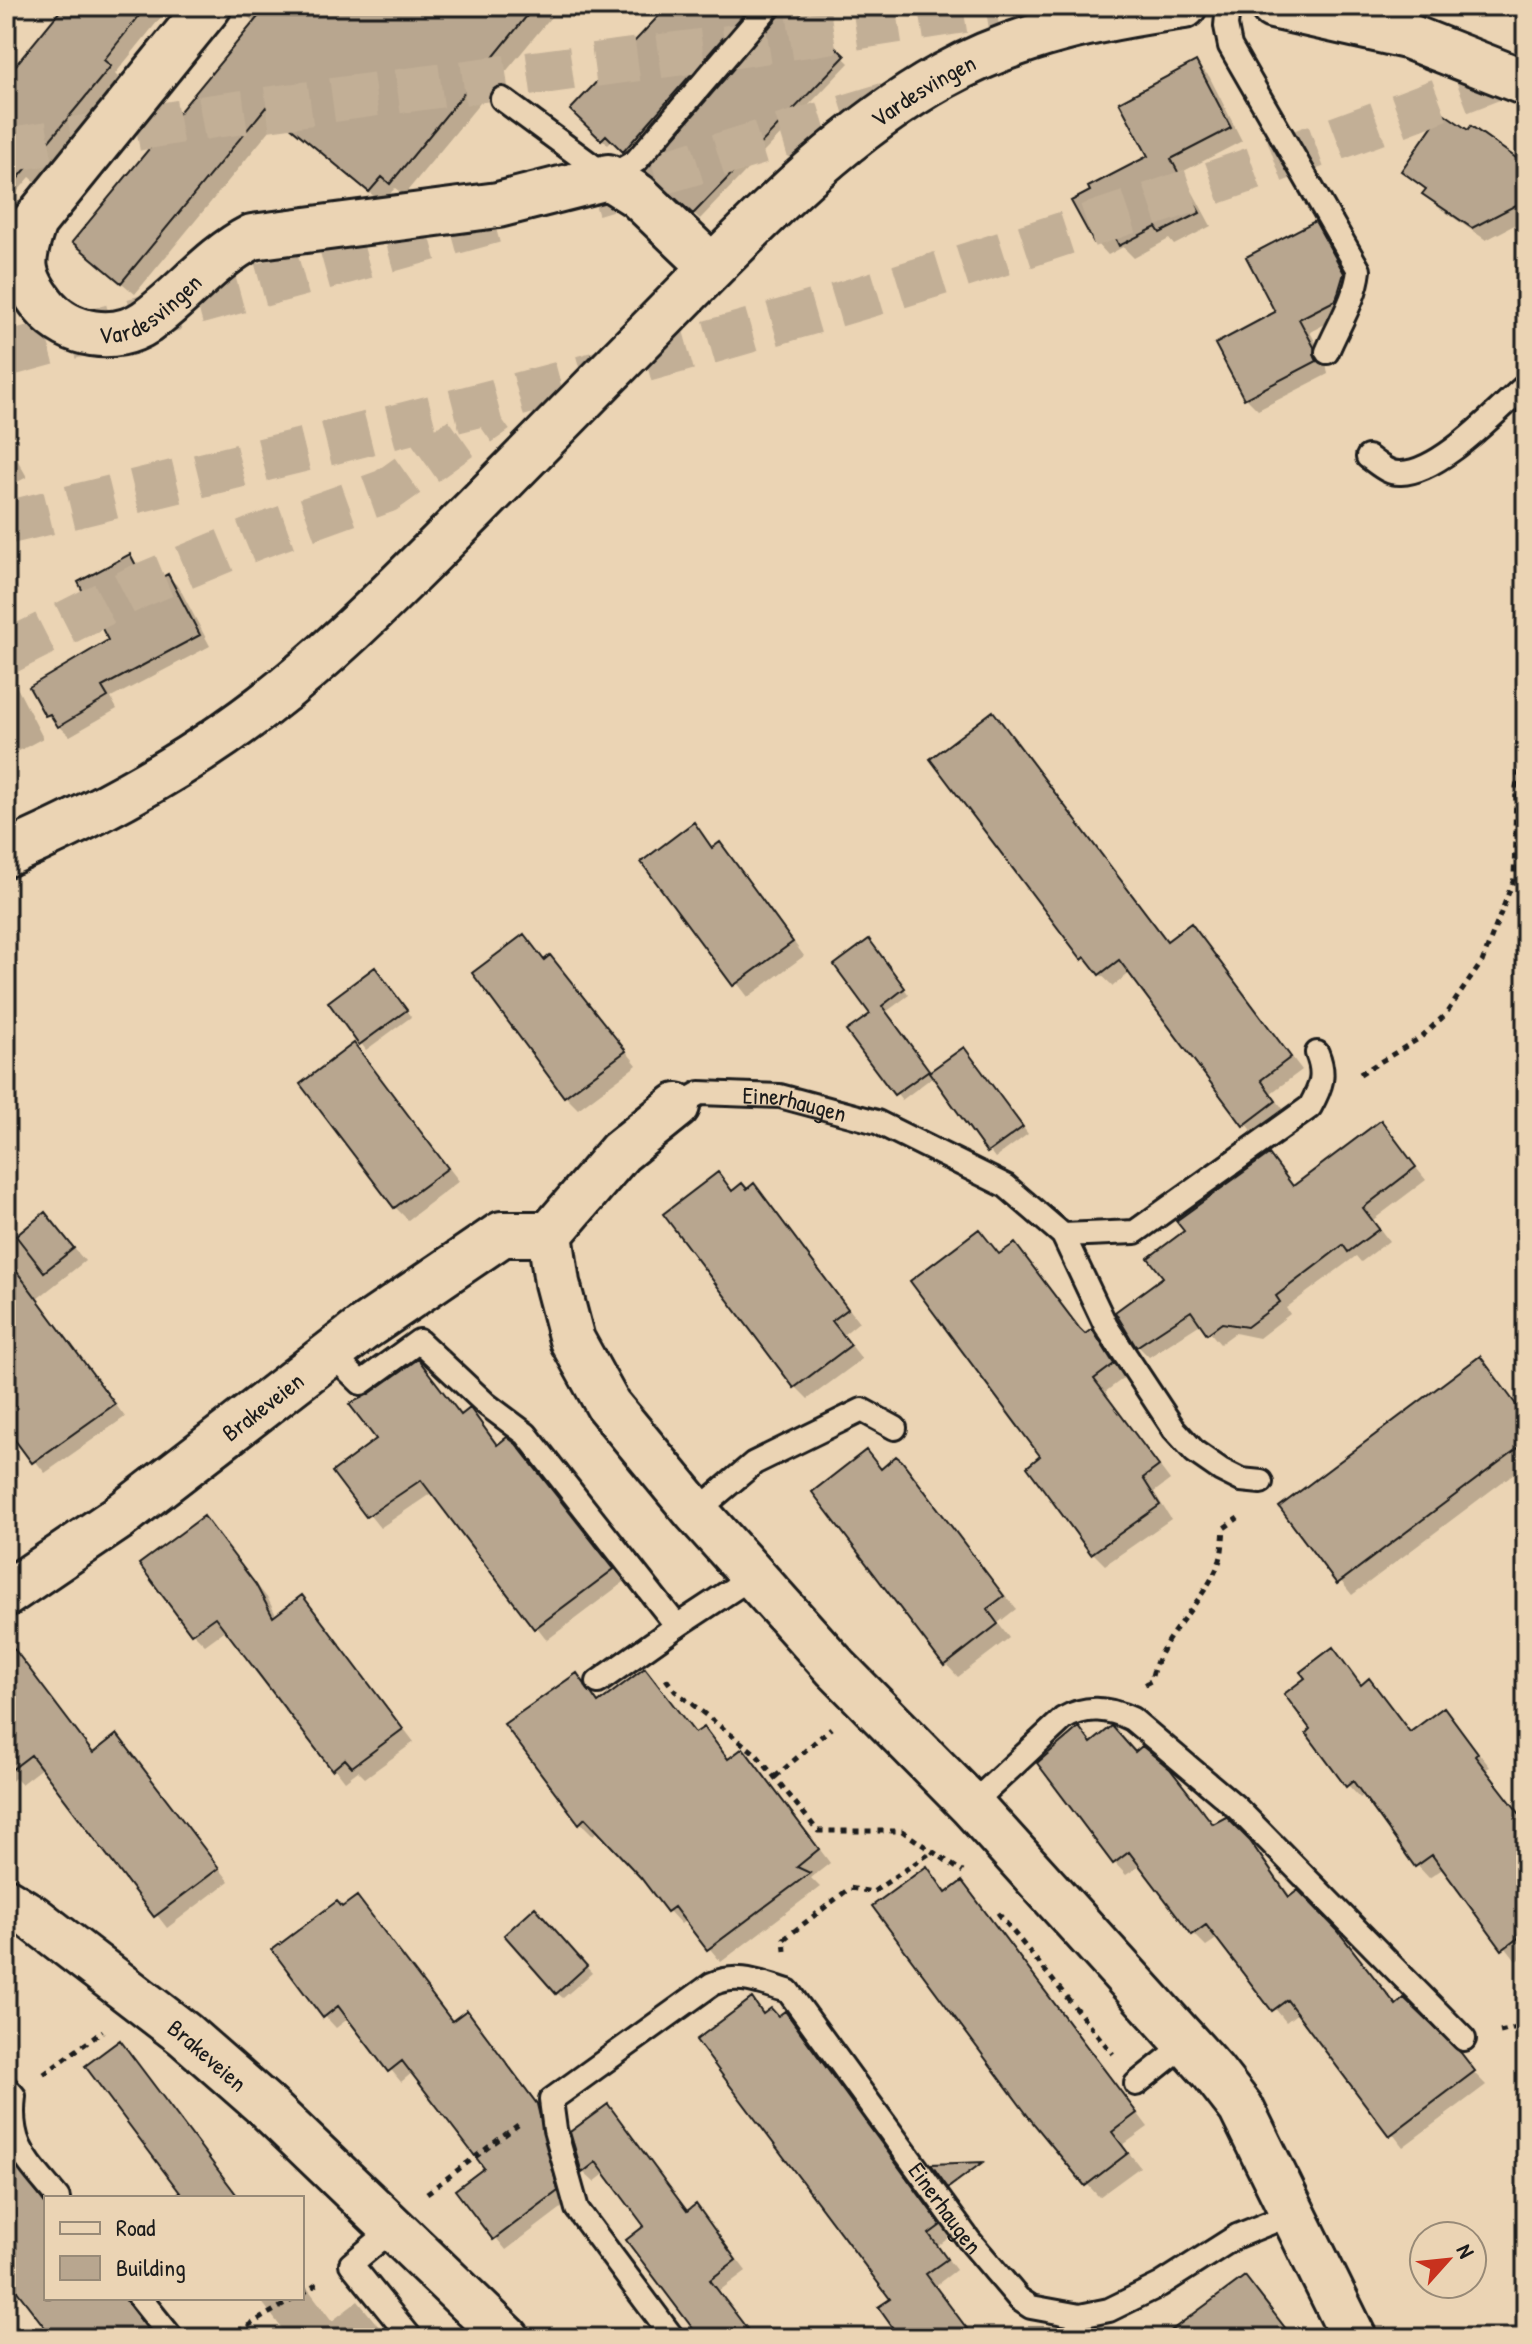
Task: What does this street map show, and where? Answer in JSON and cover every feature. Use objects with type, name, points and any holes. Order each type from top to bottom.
[{"type":"street","name":"Vardesvingen","points":[[209,6],[34,222],[22,257],[25,272],[46,307],[67,327],[90,334],[127,331],[146,322],[227,250],[252,237],[498,205],[608,177]]},
{"type":"street","name":"Vardesvingen","points":[[6,854],[139,788],[214,741],[286,688],[392,592],[712,267],[824,159],[942,77],[1018,41],[1098,18],[1184,6]]},
{"type":"street","points":[[1273,6],[1407,36],[1526,83]]},
{"type":"street","points":[[608,177],[638,196],[712,267]]},
{"type":"street","name":"Einerhaugen","points":[[550,1234],[620,1152],[677,1106]]},
{"type":"street","points":[[346,1342],[502,1234],[550,1234],[557,1283],[572,1340],[608,1405],[753,1576],[865,1699],[971,1805],[1187,2043],[1241,2108],[1354,2338]]},
{"type":"street","name":"Brakeveien","points":[[6,1594],[118,1518],[346,1342]]},
{"type":"street","name":"Brakeveien","points":[[6,1901],[142,2002],[266,2106],[507,2338]]},
{"type":"lane","name":"Vardesvingen","points":[[608,177],[636,161],[769,6]]},
{"type":"lane","points":[[1228,6],[1226,26],[1230,46],[1359,270],[1357,289],[1343,312],[1327,352]]},
{"type":"lane","points":[[502,99],[608,177]]},
{"type":"lane","points":[[1368,457],[1387,471],[1401,473],[1428,465],[1454,447],[1526,385]]},
{"type":"lane","points":[[1063,1235],[1135,1232],[1310,1107],[1321,1086],[1323,1069],[1317,1053]]},
{"type":"lane","name":"Einerhaugen","points":[[677,1106],[700,1093],[780,1096],[877,1122],[1006,1186],[1063,1235],[1106,1326],[1174,1429],[1195,1452],[1221,1470],[1241,1480],[1261,1482]]},
{"type":"lane","points":[[346,1342],[361,1383],[419,1341],[486,1404],[526,1434],[677,1626]]},
{"type":"lane","points":[[696,1512],[754,1463],[862,1410],[895,1428]]},
{"type":"lane","points":[[598,1682],[753,1576]]},
{"type":"lane","points":[[971,1805],[1063,1719],[1076,1711],[1112,1710],[1132,1719],[1236,1807],[1464,2039]]},
{"type":"lane","points":[[673,2338],[577,2209],[555,2130],[551,2100],[654,2029],[712,1984],[725,1978],[739,1976],[788,1991]]},
{"type":"lane","name":"Einerhaugen","points":[[788,1991],[969,2240],[1019,2299],[1031,2307],[1080,2316],[1109,2310],[1160,2285],[1237,2236],[1294,2213]]},
{"type":"lane","points":[[1136,2084],[1187,2043]]},
{"type":"lane","points":[[10,2092],[11,2124],[18,2150],[56,2196]]},
{"type":"lane","points":[[394,2228],[351,2264],[411,2338]]},
{"type":"lane","points":[[142,2300],[172,2338]]},
{"type":"path","points":[[1321,1086],[1348,1081],[1420,1038],[1445,1015],[1482,962],[1514,879],[1516,787],[1526,738]]},
{"type":"path","points":[[1099,1710],[1151,1681],[1154,1661],[1207,1587],[1221,1557],[1224,1528],[1243,1515]]},
{"type":"path","points":[[644,1650],[675,1691],[756,1754],[818,1831],[902,1831],[921,1838],[933,1851],[969,1877]]},
{"type":"path","points":[[775,1777],[865,1699]]},
{"type":"path","points":[[788,1991],[784,1939],[850,1888],[873,1892],[933,1851]]},
{"type":"path","points":[[989,1901],[1136,2084]]},
{"type":"path","points":[[10,2092],[142,2002]]},
{"type":"path","points":[[394,2228],[404,2210],[551,2100]]},
{"type":"path","points":[[227,2338],[292,2300]]},
{"type":"building","points":[[64,6],[147,6],[104,60],[111,66],[6,193],[6,77]]},
{"type":"building","points":[[267,6],[535,6],[390,184],[382,177],[369,192],[266,107],[121,283],[72,242]]},
{"type":"building","points":[[668,6],[751,6],[623,152],[606,135],[601,140],[570,110]]},
{"type":"building","points":[[783,6],[793,6],[845,56],[693,214],[645,171],[780,15]]},
{"type":"building","points":[[1196,61],[1231,128],[1171,159],[1200,213],[1160,233],[1156,227],[1119,246],[1113,233],[1094,243],[1071,201],[1090,191],[1088,187],[1148,156],[1119,102]]},
{"type":"building","points":[[1442,112],[1468,130],[1471,126],[1526,165],[1526,200],[1472,228],[1422,194],[1426,189],[1401,171]]},
{"type":"building","points":[[1315,221],[1344,273],[1336,300],[1299,319],[1314,347],[1317,361],[1244,399],[1215,344],[1275,312],[1246,257]]},
{"type":"building","points":[[130,554],[147,586],[168,574],[200,635],[102,687],[108,697],[58,727],[50,714],[45,716],[29,687],[108,640],[78,582]]},
{"type":"building","points":[[993,711],[1167,941],[1191,923],[1291,1057],[1261,1080],[1276,1101],[1243,1126],[1119,960],[1099,975],[1085,957],[1082,960],[930,759]]},
{"type":"building","points":[[694,822],[712,848],[720,842],[793,942],[733,986],[641,862]]},
{"type":"building","points":[[524,934],[544,960],[550,955],[626,1051],[564,1097],[472,973]]},
{"type":"building","points":[[869,939],[905,988],[882,1006],[929,1070],[894,1095],[846,1031],[870,1014],[834,965]]},
{"type":"building","points":[[375,967],[407,1010],[359,1045],[328,1002]]},
{"type":"building","points":[[354,1043],[448,1168],[394,1208],[300,1084]]},
{"type":"building","points":[[964,1047],[1023,1127],[987,1153],[929,1072]]},
{"type":"building","points":[[1381,1120],[1416,1167],[1363,1208],[1379,1229],[1348,1252],[1343,1245],[1276,1296],[1280,1302],[1247,1327],[1222,1323],[1207,1334],[1191,1311],[1136,1347],[1115,1312],[1163,1277],[1148,1258],[1184,1231],[1176,1221],[1269,1154],[1293,1186]]},
{"type":"building","points":[[718,1172],[732,1191],[742,1183],[747,1189],[754,1183],[848,1309],[832,1321],[851,1345],[794,1388],[663,1214]]},
{"type":"building","points":[[45,1212],[74,1248],[44,1272],[16,1236]]},
{"type":"building","points":[[979,1229],[999,1254],[1015,1243],[1080,1329],[1085,1334],[1092,1329],[1114,1364],[1094,1379],[1159,1466],[1143,1478],[1160,1505],[1091,1554],[1027,1467],[1040,1456],[910,1281]]},
{"type":"building","points":[[6,1257],[115,1404],[32,1463],[6,1428]]},
{"type":"building","points":[[1480,1356],[1526,1418],[1526,1442],[1337,1584],[1279,1507]]},
{"type":"building","points":[[418,1359],[461,1415],[470,1408],[497,1445],[507,1437],[516,1444],[614,1569],[534,1629],[421,1480],[366,1517],[332,1472],[376,1439],[349,1404],[369,1394]]},
{"type":"building","points":[[866,1450],[881,1469],[896,1456],[902,1461],[1004,1596],[987,1609],[998,1624],[944,1666],[812,1492]]},
{"type":"building","points":[[204,1516],[256,1585],[273,1617],[302,1595],[403,1729],[352,1767],[345,1759],[332,1770],[215,1617],[191,1634],[139,1564]]},
{"type":"building","points":[[6,1638],[93,1753],[117,1734],[219,1868],[154,1917],[31,1755],[6,1774]]},
{"type":"building","points":[[1333,1647],[1361,1685],[1369,1678],[1410,1732],[1444,1707],[1478,1753],[1475,1756],[1526,1822],[1526,1932],[1502,1950],[1432,1855],[1415,1867],[1353,1781],[1346,1787],[1306,1733],[1310,1729],[1284,1694],[1305,1678],[1300,1672]]},
{"type":"building","points":[[645,1668],[695,1733],[704,1727],[728,1759],[743,1748],[819,1849],[797,1867],[810,1873],[707,1950],[674,1907],[667,1912],[641,1878],[585,1818],[579,1824],[504,1724],[577,1673],[598,1703]]},
{"type":"building","points":[[1112,1726],[1135,1752],[1142,1746],[1170,1769],[1213,1824],[1226,1817],[1250,1841],[1289,1897],[1298,1890],[1337,1930],[1396,2005],[1404,1998],[1461,2053],[1475,2071],[1389,2136],[1287,2000],[1272,2011],[1206,1925],[1192,1935],[1129,1852],[1113,1864],[1037,1763],[1079,1727],[1091,1743]]},
{"type":"building","points":[[927,1866],[946,1893],[962,1881],[1137,2113],[1112,2132],[1128,2153],[1085,2186],[1034,2124],[872,1906]]},
{"type":"building","points":[[357,1896],[452,2021],[467,2010],[537,2104],[558,2191],[493,2240],[455,2190],[484,2168],[402,2061],[388,2072],[338,2006],[323,2018],[272,1950],[337,1901],[342,1907]]},
{"type":"building","points":[[535,1907],[587,1966],[556,1994],[504,1935]]},
{"type":"building","points":[[752,1998],[763,2014],[771,2008],[778,2016],[785,2011],[941,2225],[929,2234],[947,2259],[926,2274],[974,2338],[900,2338],[878,2307],[890,2299],[696,2040]]},
{"type":"building","points":[[120,2040],[237,2196],[182,2196],[85,2066]]},
{"type":"building","points":[[608,2104],[687,2211],[696,2204],[736,2260],[710,2280],[754,2338],[700,2338],[626,2240],[644,2226],[596,2162],[582,2173],[570,2132]]},
{"type":"building","points":[[6,2150],[44,2202],[44,2300],[126,2300],[154,2338],[53,2338],[6,2277]]},
{"type":"building","points":[[983,2162],[948,2188],[931,2164]]},
{"type":"building","points":[[1245,2276],[1293,2338],[1161,2338]]},
{"type":"tunnel","points":[[6,150],[214,116],[736,46],[996,6]]},
{"type":"tunnel","points":[[6,523],[495,401],[880,292],[1066,233],[1251,169],[1526,66]]},
{"type":"tunnel","points":[[592,194],[897,101]]},
{"type":"tunnel","points":[[6,355],[510,217]]},
{"type":"tunnel","points":[[6,653],[137,587],[255,538],[386,491],[497,412]]}]
